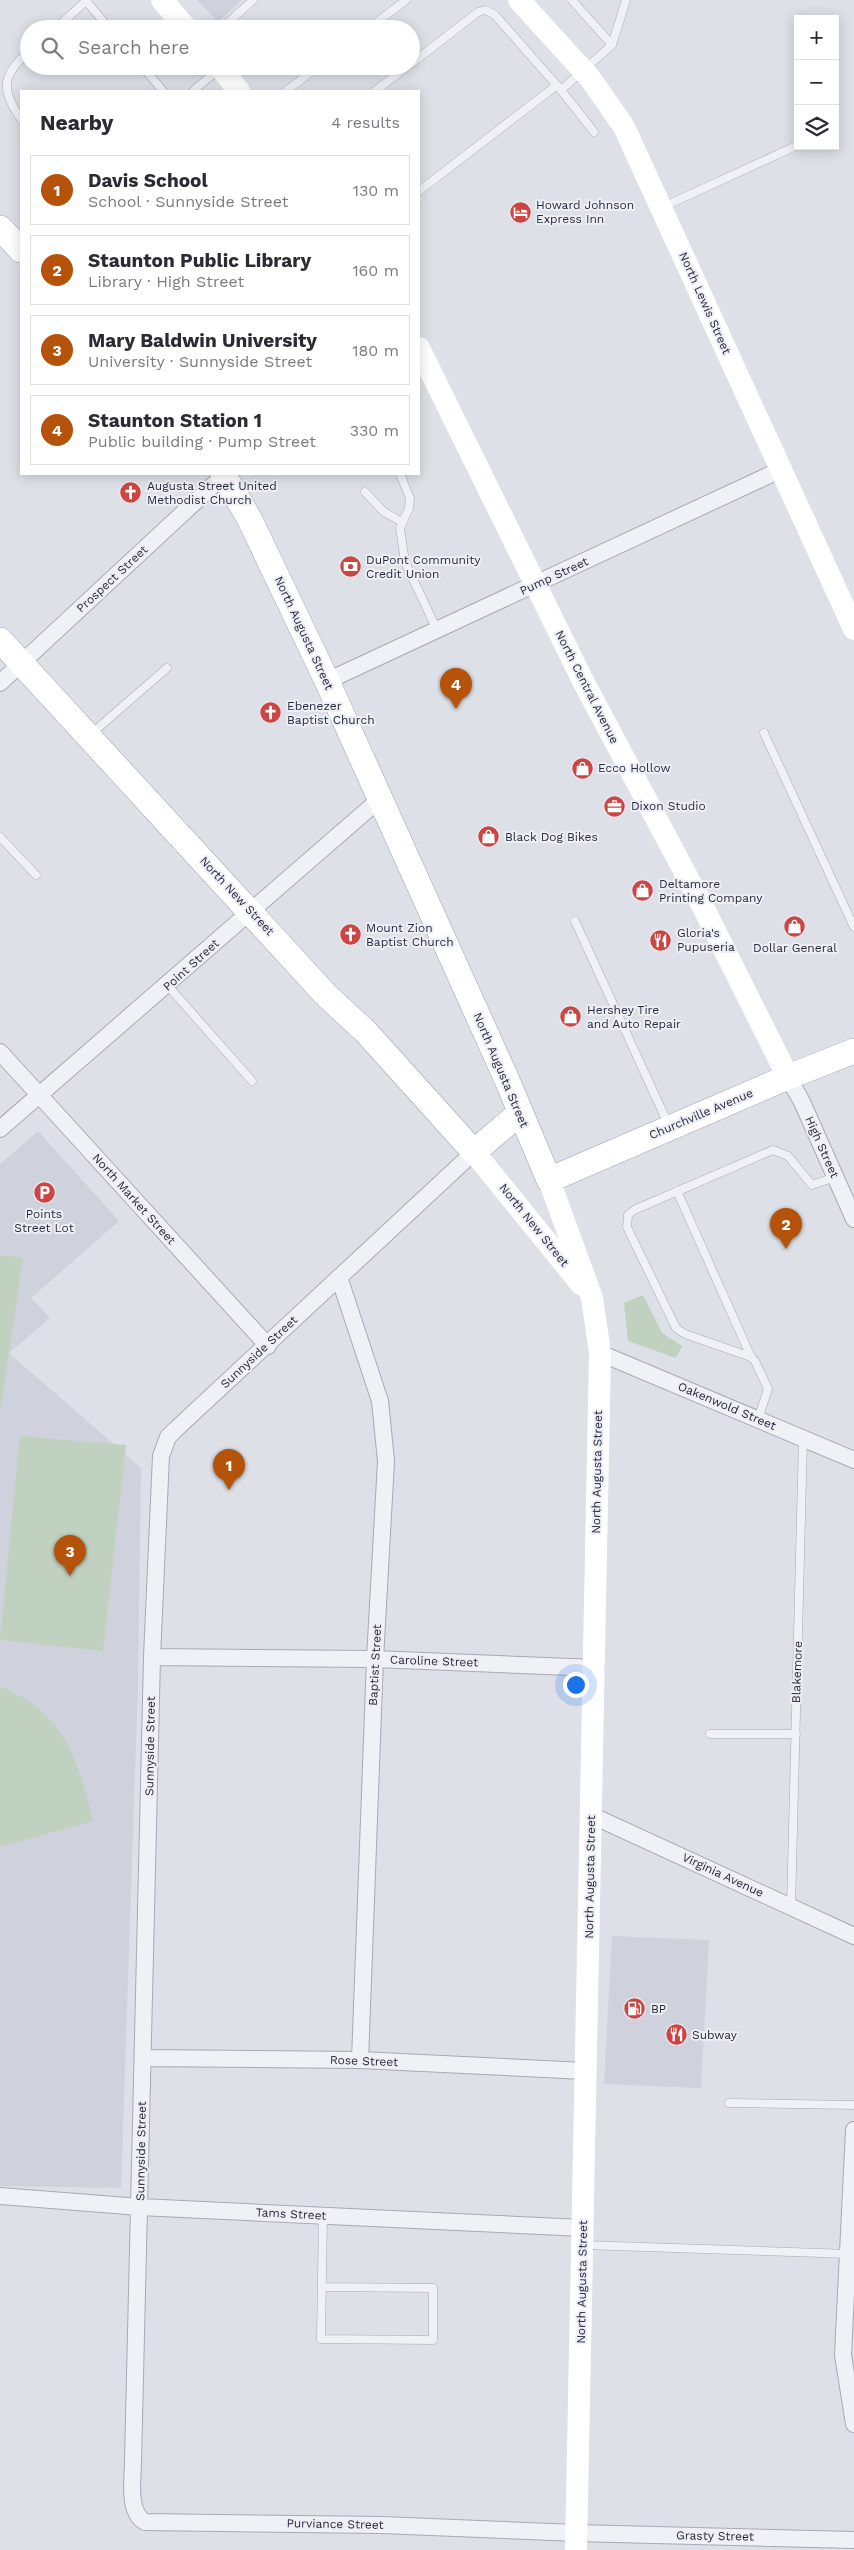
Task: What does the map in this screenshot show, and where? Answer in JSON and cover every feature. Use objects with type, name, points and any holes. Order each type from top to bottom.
[{"type":"main road","points":[[0,228],[20,249]]},
{"type":"main road","name":"North Augusta Street","points":[[224,475],[249,518],[327,681],[549,1180]]},
{"type":"main road","name":"North New Street","points":[[0,640],[326,995],[366,1032],[474,1152]]},
{"type":"main road","name":"Churchville Avenue","points":[[549,1180],[788,1077],[854,1052]]},
{"type":"main road","points":[[474,1152],[520,1113]]},
{"type":"street","points":[[162,0],[180,20]]},
{"type":"street","name":"North Lewis Street","points":[[520,0],[584,71],[624,127],[854,629]]},
{"type":"street","points":[[226,75],[237,90]]},
{"type":"street","name":"North Central Avenue","points":[[420,350],[630,772],[699,900],[788,1077]]},
{"type":"street","name":"Pump Street","points":[[327,681],[780,470]]},
{"type":"street","name":"Prospect Street","points":[[0,683],[222,475]]},
{"type":"street","name":"Point Street","points":[[0,1130],[168,986],[380,799]]},
{"type":"street","name":"North Market Street","points":[[0,1052],[268,1346]]},
{"type":"street","name":"High Street","points":[[788,1077],[802,1102],[854,1218]]},
{"type":"street","name":"Sunnyside Street","points":[[133,2474],[152,1657],[162,1450],[168,1438],[175,1430],[268,1346],[339,1277],[474,1152]]},
{"type":"street","name":"North New Street","points":[[474,1152],[592,1298]]},
{"type":"street","name":"North Augusta Street","points":[[549,1180],[592,1298],[600,1353],[596,1668],[585,2072],[576,2542]]},
{"type":"street","name":"Baptist Street","points":[[339,1277],[380,1400],[386,1461],[375,1659],[360,2060]]},
{"type":"street","name":"Oakenwold Street","points":[[600,1353],[854,1460]]},
{"type":"street","name":"Caroline Street","points":[[152,1657],[375,1659],[596,1668]]},
{"type":"street","name":"Virginia Avenue","points":[[591,1815],[854,1936]]},
{"type":"street","name":"Rose Street","points":[[143,2058],[360,2060],[585,2072]]},
{"type":"street","points":[[854,2130],[851,2254],[843,2355],[854,2424]]},
{"type":"street","name":"Tams Street","points":[[0,2196],[140,2206],[323,2215],[583,2236]]},
{"type":"street","name":"Purviance Street","points":[[133,2474],[134,2508],[139,2518],[145,2522],[392,2525],[576,2542]]},
{"type":"street","name":"Grasty Street","points":[[576,2542],[854,2540]]},
{"type":"lane","points":[[64,20],[87,0],[103,20]]},
{"type":"lane","points":[[231,20],[253,0]]},
{"type":"lane","points":[[380,20],[406,0]]},
{"type":"lane","points":[[572,0],[612,45]]},
{"type":"lane","points":[[420,190],[559,87],[584,71],[612,45],[626,0]]},
{"type":"lane","points":[[420,57],[478,12],[485,10],[494,14],[559,87],[594,132]]},
{"type":"lane","points":[[20,59],[12,66],[5,80],[7,94],[20,117]]},
{"type":"lane","points":[[150,75],[162,90]]},
{"type":"lane","points":[[194,90],[211,75]]},
{"type":"lane","points":[[287,90],[307,75]]},
{"type":"lane","points":[[377,90],[396,75]]},
{"type":"lane","points":[[661,208],[794,147]]},
{"type":"lane","points":[[400,475],[410,498],[409,508],[400,528],[405,562],[437,630]]},
{"type":"lane","points":[[365,492],[384,512],[402,522]]},
{"type":"lane","points":[[89,736],[167,668]]},
{"type":"lane","points":[[764,733],[854,927]]},
{"type":"lane","points":[[0,836],[36,875]]},
{"type":"lane","points":[[575,921],[670,1128]]},
{"type":"lane","points":[[168,986],[252,1081]]},
{"type":"lane","points":[[751,1357],[685,1334],[676,1328],[627,1227],[628,1215],[634,1210],[773,1150],[788,1156],[812,1185],[835,1177]]},
{"type":"lane","points":[[677,1191],[751,1357],[766,1382],[768,1389],[758,1419]]},
{"type":"lane","name":"Blakemore","points":[[791,1907],[804,1438]]},
{"type":"lane","points":[[710,1734],[796,1734]]},
{"type":"lane","points":[[729,2103],[854,2105]]},
{"type":"lane","points":[[322,2287],[433,2288],[432,2340],[321,2340],[323,2215]]},
{"type":"lane","points":[[583,2236],[851,2254]]},
{"type":"shaded area","points":[[197,0],[242,0],[220,20],[216,20]]},
{"type":"shaded area","points":[[38,1131],[119,1221],[31,1298],[50,1318],[9,1353],[141,1468],[138,1684],[121,2188],[0,2186],[0,1164]]},
{"type":"shaded area","points":[[612,1936],[709,1940],[701,2088],[604,2084]]},
{"type":"green space","points":[[0,1255],[23,1258],[0,1412]]},
{"type":"green space","points":[[643,1295],[662,1333],[682,1346],[676,1358],[628,1341],[624,1303]]},
{"type":"green space","points":[[20,1436],[126,1445],[103,1651],[0,1640]]},
{"type":"green space","points":[[0,1686],[22,1697],[54,1724],[74,1758],[93,1821],[0,1847]]},
{"type":"place","name":"Howard Johnson Express Inn","points":[[520,212]]},
{"type":"place","name":"Augusta Street United Methodist Church","points":[[131,493]]},
{"type":"place","name":"DuPont Community Credit Union","points":[[350,567]]},
{"type":"place","name":"Staunton Station 1","points":[[456,709]]},
{"type":"place","name":"Ebenezer Baptist Church","points":[[271,713]]},
{"type":"place","name":"Ecco Hollow","points":[[582,768]]},
{"type":"place","name":"Dixon Studio","points":[[615,806]]},
{"type":"place","name":"Black Dog Bikes","points":[[489,837]]},
{"type":"place","name":"Deltamore Printing Company","points":[[643,891]]},
{"type":"place","name":"Dollar General","points":[[795,927]]},
{"type":"place","name":"Mount Zion Baptist Church","points":[[350,935]]},
{"type":"place","name":"Gloria's Pupuseria","points":[[661,940]]},
{"type":"place","name":"Hershey Tire and Auto Repair","points":[[571,1017]]},
{"type":"place","name":"Points Street Lot","points":[[44,1193]]},
{"type":"place","name":"Staunton Public Library","points":[[786,1249]]},
{"type":"place","name":"Davis School","points":[[229,1490]]},
{"type":"place","name":"Mary Baldwin University","points":[[70,1576]]},
{"type":"place","name":"BP","points":[[635,2009]]},
{"type":"place","name":"Subway","points":[[676,2035]]}]
